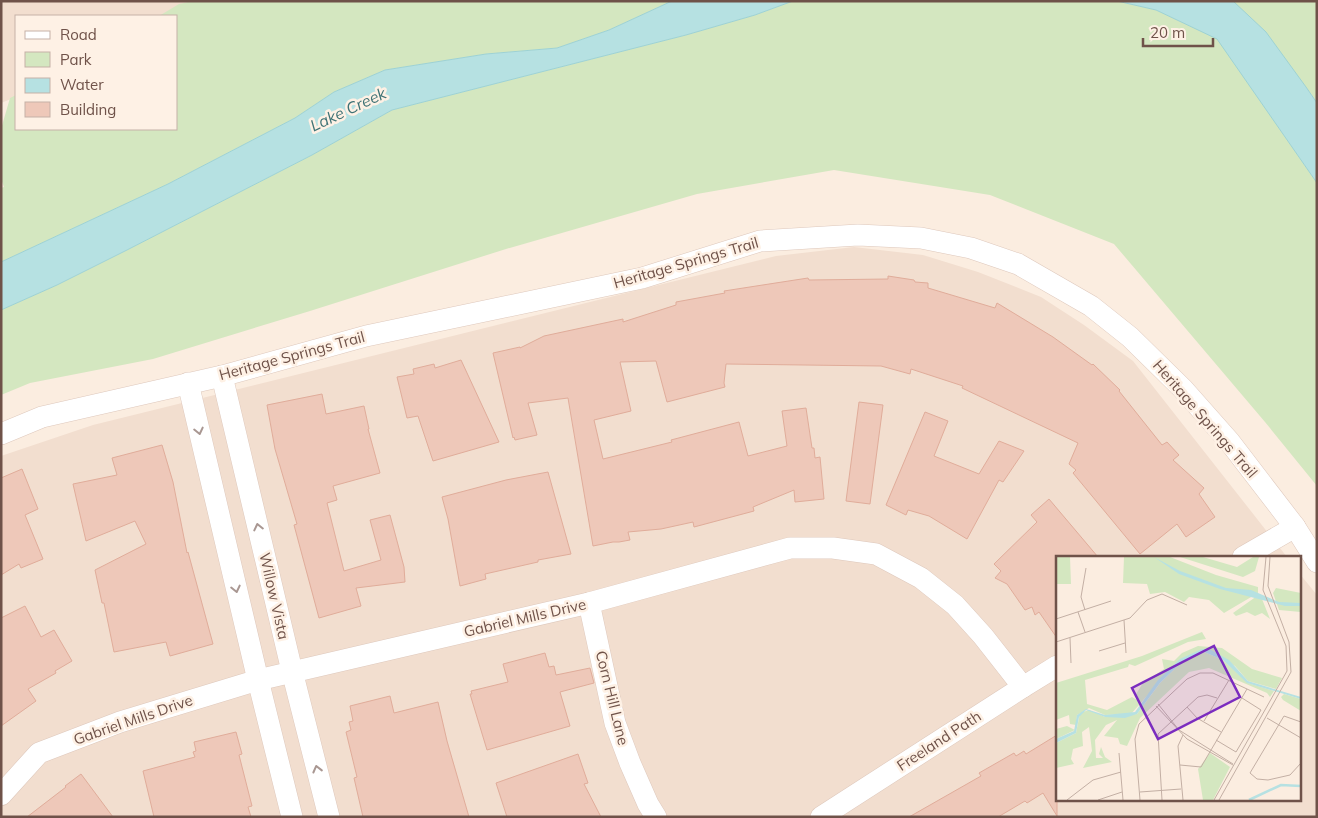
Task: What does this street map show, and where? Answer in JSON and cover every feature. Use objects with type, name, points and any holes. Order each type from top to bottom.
[{"type":"street","name":"Heritage Springs Trail","points":[[1,434],[42,417],[222,376],[366,336],[642,278],[760,241],[858,235],[921,238],[971,248],[1018,264],[1091,306],[1130,337],[1182,389],[1229,441],[1295,527],[1317,562]]},
{"type":"street","name":"Willow Vista","points":[[222,376],[292,671],[329,817]]},
{"type":"street","points":[[188,384],[292,817]]},
{"type":"street","points":[[1245,556],[1295,527]]},
{"type":"street","name":"Gabriel Mills Drive","points":[[1,795],[38,754],[120,722],[292,671],[589,603],[790,548],[833,548],[876,554],[920,578],[955,605],[983,636],[1022,687]]},
{"type":"street","name":"Corn Hill Lane","points":[[589,603],[615,723],[630,763],[648,804],[656,817]]},
{"type":"street","name":"Freeland Path","points":[[821,817],[1056,667]]},
{"type":"shaded area","points":[[1,1],[304,1],[178,16],[15,15],[15,97],[1,103]]},
{"type":"shaded area","points":[[854,247],[923,255],[978,272],[1041,297],[1084,325],[1133,361],[1286,556],[1056,556],[1056,800],[1300,800],[1300,574],[1317,595],[1317,817],[1,817],[1,456],[93,425],[776,256]]},
{"type":"green space","points":[[193,1],[672,1],[609,30],[557,48],[486,54],[385,70],[334,92],[295,118],[168,184],[1,262],[1,188],[4,187],[1,179],[1,129],[10,98],[15,96],[15,130],[178,130],[178,15],[161,15],[179,4]]},
{"type":"green space","points":[[793,1],[1117,1],[1156,10],[1217,38],[1317,183],[1317,486],[1114,244],[990,195],[834,170],[697,194],[506,249],[153,359],[30,383],[1,395],[1,310],[57,285],[127,250],[312,155],[392,110],[686,35],[755,15]]},
{"type":"green space","points":[[1233,1],[1317,2],[1317,103],[1306,87]]},
{"type":"water","name":"Lake Creek","points":[[672,1],[793,1],[755,15],[686,35],[392,110],[312,155],[127,250],[57,285],[1,310],[1,262],[168,184],[295,118],[334,92],[385,70],[486,54],[557,48],[609,30]]},
{"type":"water","points":[[1117,1],[1233,1],[1266,32],[1317,103],[1317,183],[1217,39],[1156,10]]},
{"type":"building","points":[[888,276],[928,283],[928,288],[995,308],[997,303],[1093,364],[1120,390],[1162,445],[1167,442],[1179,455],[1173,460],[1204,488],[1199,494],[1215,517],[1186,537],[1177,524],[1140,554],[1073,473],[1076,470],[1069,464],[1078,443],[962,388],[963,386],[911,369],[910,374],[881,366],[726,364],[725,387],[667,402],[656,361],[620,362],[631,411],[594,420],[603,459],[672,442],[671,440],[739,422],[748,456],[787,446],[782,411],[806,408],[812,448],[814,448],[815,458],[820,457],[824,499],[795,502],[794,490],[753,507],[754,511],[694,527],[693,522],[661,529],[628,532],[630,540],[619,542],[593,546],[568,398],[528,403],[537,435],[515,440],[513,438],[493,353],[520,348],[544,336],[623,319],[623,322],[676,305],[676,302],[725,293],[724,291],[808,278],[809,280],[888,279]]},
{"type":"building","points":[[461,360],[499,442],[433,461],[418,416],[407,418],[397,377],[414,374],[413,369],[434,364],[435,368]]},
{"type":"building","points":[[322,394],[326,414],[364,406],[380,473],[333,486],[337,500],[327,503],[344,571],[381,560],[370,520],[390,515],[404,567],[405,582],[356,588],[361,606],[319,618],[294,525],[297,524],[275,449],[267,405]]},
{"type":"building","points":[[859,402],[883,405],[870,504],[846,501]]},
{"type":"building","points":[[925,412],[948,421],[934,456],[979,474],[999,441],[1024,451],[1003,482],[999,480],[967,539],[929,516],[908,510],[906,515],[886,505]]},
{"type":"building","points":[[162,445],[173,482],[187,553],[213,644],[170,656],[166,642],[114,652],[95,570],[146,544],[135,521],[86,541],[73,484],[117,475],[112,458]]},
{"type":"building","points":[[22,469],[38,509],[25,515],[43,559],[21,568],[19,564],[1,575],[1,478]]},
{"type":"building","points":[[548,472],[571,554],[538,560],[538,562],[485,574],[486,579],[460,586],[448,519],[442,497],[506,480]]},
{"type":"building","points":[[1049,499],[1097,556],[1056,556],[1056,637],[1039,612],[1035,615],[1032,607],[1025,610],[1007,584],[995,578],[1001,571],[994,564],[1037,522],[1031,515]]},
{"type":"building","points":[[25,606],[41,637],[54,630],[72,661],[55,671],[56,673],[28,689],[36,701],[1,726],[1,618]]},
{"type":"building","points":[[545,653],[549,667],[554,666],[556,675],[590,668],[594,683],[560,692],[570,726],[487,750],[470,694],[472,694],[471,691],[508,682],[503,664]]},
{"type":"building","points":[[390,696],[394,713],[438,702],[469,817],[363,817],[354,778],[357,777],[346,732],[351,730],[349,722],[353,721],[350,706]]},
{"type":"building","points":[[236,732],[242,754],[239,755],[252,806],[248,807],[251,817],[154,817],[143,771],[195,757],[193,752],[196,751],[194,742]]},
{"type":"building","points":[[1056,736],[1057,816],[1043,793],[998,817],[909,817],[981,776],[979,773],[1014,753],[1016,756],[1024,751],[1026,754]]},
{"type":"building","points":[[578,754],[588,783],[584,784],[601,817],[507,817],[496,783]]},
{"type":"building","points":[[81,774],[113,817],[27,817],[66,787]]}]
